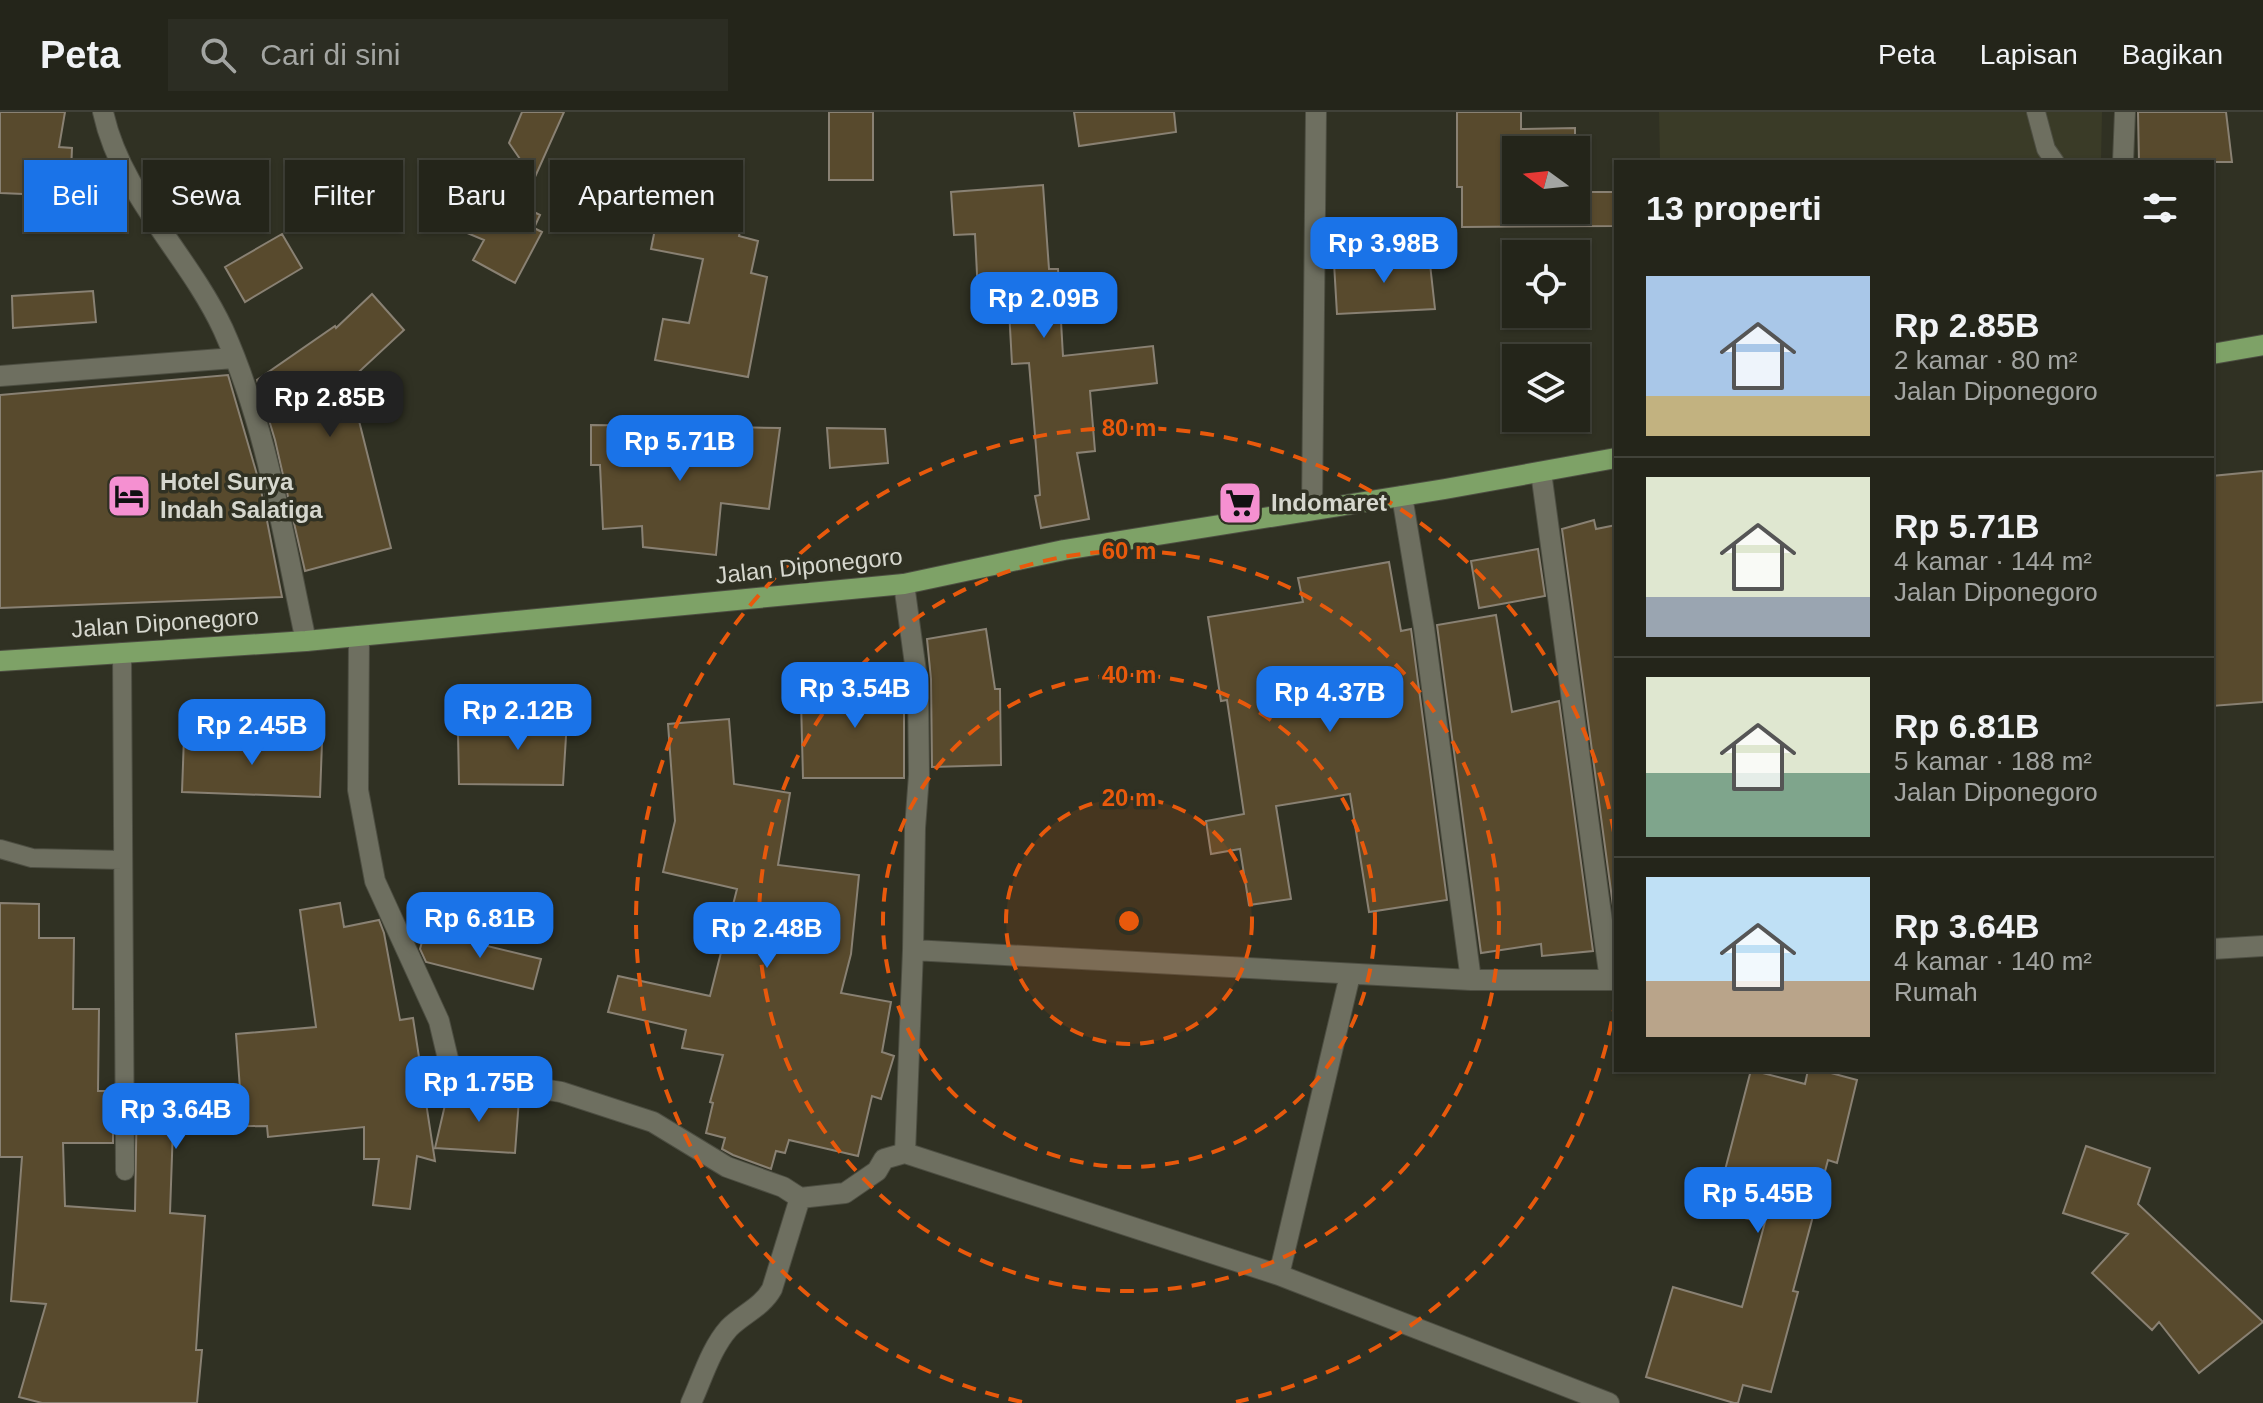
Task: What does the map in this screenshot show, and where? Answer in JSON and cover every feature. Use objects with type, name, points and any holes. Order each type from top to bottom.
[{"type":"main road","points":[[2214,354],[2263,345]]},
{"type":"main road","name":"Jalan Diponegoro","points":[[0,661],[306,641],[904,584],[1064,550],[1614,458]]},
{"type":"street","points":[[103,112],[109,138],[124,174],[201,288],[234,358],[262,442],[306,641]]},
{"type":"street","points":[[1312,510],[1316,112]]},
{"type":"street","points":[[2123,160],[2125,112]]},
{"type":"street","points":[[0,376],[234,358]]},
{"type":"street","points":[[913,950],[1350,975],[1471,980],[1613,980],[1541,472]]},
{"type":"street","points":[[1402,496],[1424,628],[1471,980]]},
{"type":"street","points":[[904,584],[918,701],[919,775],[905,1153]]},
{"type":"street","points":[[359,636],[358,790],[375,881],[439,1021],[449,1063],[459,1081],[480,1086],[502,1083],[561,1092],[653,1122],[727,1167],[783,1187],[800,1198],[845,1193],[877,1171],[884,1159],[905,1153],[1279,1275],[1609,1403]]},
{"type":"street","points":[[2214,949],[2263,946]]},
{"type":"street","points":[[1279,1275],[1350,975]]},
{"type":"street","points":[[691,1403],[729,1328],[766,1299],[772,1289],[800,1198]]},
{"type":"lane","points":[[2036,112],[2046,149],[2054,160]]},
{"type":"lane","points":[[122,652],[125,1171]]},
{"type":"lane","points":[[0,849],[32,858],[122,860]]},
{"type":"shaded area","points":[[1659,112],[2102,112],[2101,160],[1660,160]]},
{"type":"building","points":[[0,112],[65,112],[59,147],[72,148],[72,160],[24,160],[24,194],[0,193]]},
{"type":"building","points":[[522,112],[564,112],[534,179],[534,160],[519,160],[509,143]]},
{"type":"building","points":[[829,112],[873,112],[873,180],[829,180]]},
{"type":"building","points":[[1074,112],[1174,112],[1176,132],[1079,146]]},
{"type":"building","points":[[1457,112],[1521,112],[1521,129],[1575,128],[1575,136],[1502,136],[1502,224],[1590,224],[1590,192],[1614,192],[1614,226],[1462,227],[1462,187],[1457,187]]},
{"type":"building","points":[[2138,112],[2226,112],[2232,162],[2139,160]]},
{"type":"building","points":[[1043,185],[1049,269],[1058,269],[1063,356],[1153,346],[1157,383],[1090,391],[1095,451],[1077,453],[1089,519],[1041,528],[1035,496],[1040,495],[1029,363],[1012,364],[1008,291],[978,294],[975,234],[954,235],[951,192]]},
{"type":"building","points":[[534,212],[540,215],[534,228]]},
{"type":"building","points":[[534,228],[542,232],[515,283],[473,260],[484,240],[465,232],[534,232]]},
{"type":"building","points":[[654,232],[740,232],[739,236],[758,241],[751,273],[767,277],[748,377],[655,360],[663,319],[689,323],[703,259],[651,249]]},
{"type":"building","points":[[282,234],[302,268],[245,302],[225,267]]},
{"type":"building","points":[[1429,255],[1435,309],[1337,314],[1334,263]]},
{"type":"building","points":[[93,291],[96,322],[13,328],[12,296]]},
{"type":"building","points":[[372,294],[404,330],[349,381],[391,548],[305,571],[275,440],[257,380],[336,328]]},
{"type":"building","name":"Hotel Surya Indah Salatiga","points":[[228,375],[260,485],[282,597],[0,608],[0,395]]},
{"type":"building","points":[[591,425],[661,426],[661,445],[729,452],[731,427],[780,428],[769,509],[721,503],[716,555],[643,547],[642,526],[603,529],[600,465],[591,465]]},
{"type":"building","points":[[827,428],[885,429],[888,463],[830,468]]},
{"type":"building","points":[[2263,471],[2263,702],[2214,706],[2214,476]]},
{"type":"building","points":[[1594,520],[1596,529],[1614,525],[1614,913],[1562,529]]},
{"type":"building","points":[[1538,549],[1545,596],[1479,608],[1471,561]]},
{"type":"building","points":[[1389,562],[1401,631],[1411,629],[1447,900],[1369,912],[1350,794],[1276,806],[1291,899],[1249,905],[1240,849],[1211,854],[1206,821],[1244,814],[1227,700],[1221,701],[1208,617],[1303,602],[1298,578]]},
{"type":"building","points":[[1496,615],[1512,712],[1559,701],[1593,951],[1542,956],[1541,944],[1481,953],[1437,625]]},
{"type":"building","points":[[986,629],[995,689],[1000,689],[1001,765],[932,767],[931,679],[927,639]]},
{"type":"building","points":[[849,678],[904,679],[904,778],[803,778],[801,701],[816,701],[815,684],[849,683]]},
{"type":"building","points":[[533,703],[568,704],[563,785],[459,784],[458,733],[532,732]]},
{"type":"building","points":[[729,719],[734,784],[790,793],[778,865],[859,875],[851,954],[841,993],[891,1002],[882,1052],[894,1056],[881,1099],[872,1096],[858,1156],[789,1140],[785,1153],[776,1151],[771,1169],[722,1149],[725,1138],[706,1133],[713,1103],[710,1102],[723,1055],[682,1048],[686,1030],[608,1012],[618,976],[710,996],[737,889],[663,872],[675,821],[668,724]]},
{"type":"building","points":[[184,737],[322,742],[320,797],[182,792]]},
{"type":"building","points":[[0,903],[39,904],[39,938],[74,938],[73,1009],[99,1009],[98,1091],[113,1091],[113,1143],[63,1143],[65,1206],[135,1211],[137,1090],[240,1089],[236,1034],[316,1027],[300,910],[340,903],[344,927],[379,920],[400,1020],[413,1018],[435,1161],[417,1156],[410,1209],[373,1205],[379,1159],[364,1159],[364,1127],[268,1137],[267,1126],[173,1127],[170,1213],[205,1216],[196,1350],[202,1350],[197,1403],[42,1403],[19,1397],[46,1304],[11,1301],[22,1157],[0,1157]]},
{"type":"building","points":[[425,931],[541,959],[533,989],[426,962],[420,949]]},
{"type":"building","points":[[1750,1072],[1805,1084],[1808,1072],[1827,1072],[1857,1080],[1837,1163],[1828,1160],[1793,1291],[1798,1292],[1771,1392],[1743,1385],[1738,1403],[1646,1377],[1673,1287],[1742,1307],[1765,1222],[1698,1209],[1706,1170],[1724,1174]]},
{"type":"building","points":[[448,1092],[478,1099],[502,1096],[519,1099],[515,1153],[435,1148]]},
{"type":"building","points":[[2086,1146],[2150,1168],[2138,1204],[2263,1322],[2199,1373],[2159,1322],[2152,1330],[2092,1273],[2128,1234],[2063,1213]]},
{"type":"place","name":"Hotel Surya Indah Salatiga","points":[[129,496]]},
{"type":"place","name":"Indomaret","points":[[1240,503]]}]
